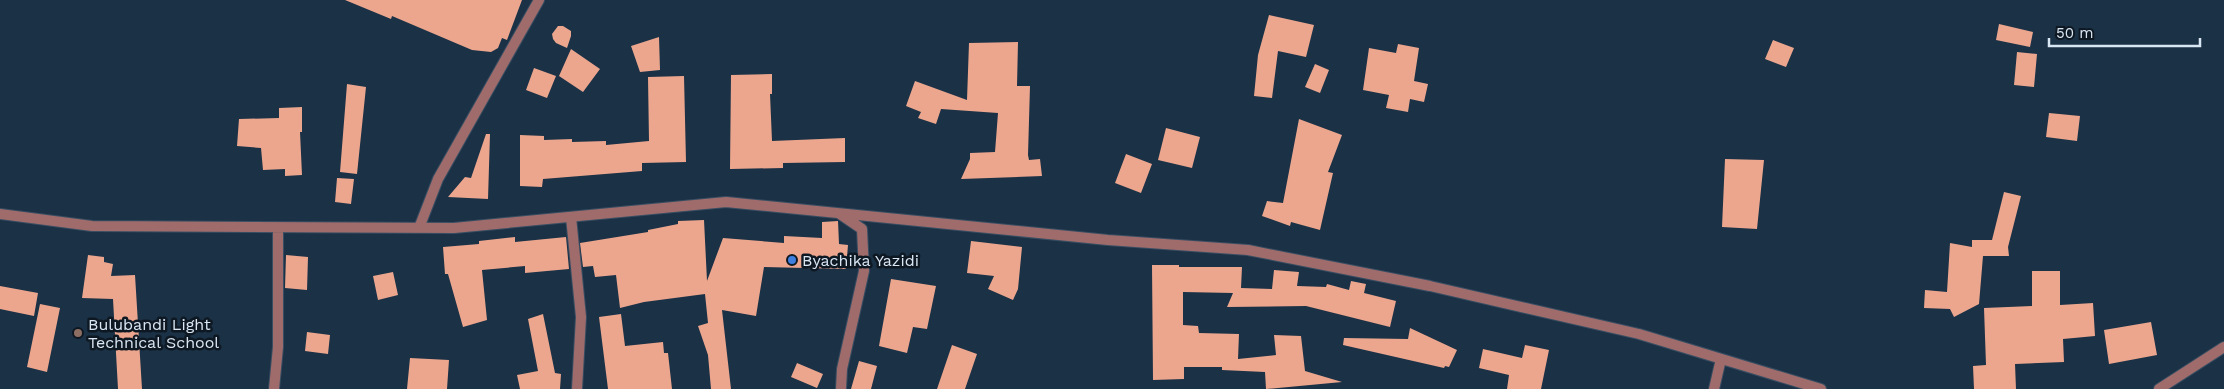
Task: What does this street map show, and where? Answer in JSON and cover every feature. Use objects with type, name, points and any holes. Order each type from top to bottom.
[{"type":"street","points":[[419,228],[438,179],[539,0]]},
{"type":"street","points":[[0,214],[92,226],[454,228],[726,202],[1098,239],[1248,250],[1430,286],[1639,334],[1821,389]]},
{"type":"street","points":[[837,212],[862,229],[864,271],[842,369],[841,389]]},
{"type":"street","points":[[571,217],[581,317],[577,389]]},
{"type":"street","points":[[274,389],[278,347],[278,228]]},
{"type":"street","points":[[2158,389],[2224,347]]},
{"type":"street","points":[[1714,389],[1721,359]]},
{"type":"building","points":[[345,0],[522,0],[507,40],[502,38],[498,48],[491,52],[472,50],[392,16],[391,19]]},
{"type":"building","points":[[1269,15],[1314,25],[1306,57],[1278,51],[1272,98],[1254,96],[1258,55]]},
{"type":"building","points":[[1999,24],[2033,32],[2030,47],[1996,40]]},
{"type":"building","points":[[558,26],[563,26],[571,31],[567,48],[556,43],[553,39],[552,34]]},
{"type":"building","points":[[659,37],[660,70],[640,72],[631,46]]},
{"type":"building","points":[[1773,40],[1794,48],[1786,67],[1765,59]]},
{"type":"building","points":[[1018,42],[1017,86],[1030,86],[1028,155],[1029,160],[1040,159],[1042,176],[961,179],[970,159],[970,153],[995,152],[998,113],[941,109],[936,124],[918,118],[921,112],[906,106],[915,81],[967,100],[969,43]]},
{"type":"building","points":[[1398,44],[1419,48],[1414,81],[1428,84],[1424,102],[1410,99],[1408,112],[1386,108],[1389,95],[1363,90],[1369,48],[1396,53]]},
{"type":"building","points":[[571,49],[600,69],[583,92],[559,76]]},
{"type":"building","points":[[2017,52],[2037,54],[2034,87],[2014,85]]},
{"type":"building","points":[[1315,64],[1329,70],[1320,93],[1305,87]]},
{"type":"building","points":[[534,68],[556,76],[547,98],[526,90]]},
{"type":"building","points":[[772,74],[772,94],[770,94],[772,141],[845,138],[845,162],[783,163],[783,168],[730,169],[731,75]]},
{"type":"building","points":[[684,76],[686,162],[642,163],[642,171],[543,179],[542,187],[520,186],[520,135],[544,136],[544,140],[572,139],[572,142],[606,141],[606,145],[649,141],[648,77]]},
{"type":"building","points":[[347,84],[366,87],[357,174],[340,172]]},
{"type":"building","points":[[302,107],[302,132],[300,132],[302,175],[285,176],[285,169],[263,170],[261,148],[237,146],[239,119],[279,118],[279,108]]},
{"type":"building","points":[[2049,113],[2080,116],[2077,141],[2046,137]]},
{"type":"building","points":[[1299,119],[1342,135],[1328,172],[1333,173],[1320,230],[1291,222],[1290,226],[1262,216],[1267,201],[1283,203]]},
{"type":"building","points":[[1166,128],[1200,137],[1192,168],[1158,160]]},
{"type":"building","points":[[486,134],[490,134],[488,199],[448,197],[465,177],[471,178]]},
{"type":"building","points":[[1126,154],[1152,164],[1141,193],[1115,183]]},
{"type":"building","points":[[1725,159],[1764,160],[1757,229],[1722,227]]},
{"type":"building","points":[[337,178],[354,179],[351,204],[335,202]]},
{"type":"building","points":[[2004,192],[2021,196],[2008,247],[2009,256],[1983,256],[1979,304],[1954,317],[1950,309],[1924,308],[1925,290],[1947,292],[1950,243],[1972,247],[1972,240],[1992,240]]},
{"type":"building","points":[[704,220],[707,281],[723,238],[784,243],[784,236],[822,238],[822,222],[838,221],[839,244],[848,245],[846,269],[764,267],[756,316],[722,310],[731,389],[711,389],[708,355],[698,326],[708,323],[705,294],[644,302],[620,308],[616,275],[595,277],[593,266],[583,267],[580,243],[648,232],[648,230],[678,224],[678,221]]},
{"type":"building","points":[[515,237],[515,242],[566,237],[569,269],[525,273],[525,266],[482,270],[487,320],[463,327],[448,274],[445,274],[443,247],[479,244],[479,241]]},
{"type":"building","points":[[971,241],[1022,247],[1018,289],[1013,300],[988,289],[994,276],[967,273]]},
{"type":"building","points":[[88,255],[104,257],[104,262],[113,264],[111,276],[135,275],[142,389],[118,389],[113,299],[82,298]]},
{"type":"building","points":[[286,255],[308,257],[307,290],[285,288]]},
{"type":"building","points":[[1152,265],[1242,267],[1241,288],[1272,289],[1274,270],[1299,272],[1297,286],[1326,287],[1327,284],[1349,290],[1351,281],[1366,284],[1364,293],[1396,301],[1390,327],[1306,306],[1227,307],[1233,293],[1183,292],[1183,325],[1198,326],[1199,333],[1239,334],[1238,359],[1276,355],[1274,335],[1301,336],[1305,371],[1342,382],[1266,389],[1265,372],[1222,370],[1222,367],[1184,367],[1184,379],[1153,380]]},
{"type":"building","points":[[2032,271],[2060,271],[2060,305],[2093,303],[2095,336],[2063,339],[2064,362],[2015,364],[2016,389],[1974,389],[1973,366],[1986,365],[1984,308],[2032,306]]},
{"type":"building","points":[[393,272],[398,295],[378,300],[373,276]]},
{"type":"building","points":[[891,279],[936,286],[927,329],[913,327],[907,353],[879,346]]},
{"type":"building","points":[[0,286],[38,293],[34,316],[0,309]]},
{"type":"building","points":[[40,304],[60,308],[47,372],[27,367]]},
{"type":"building","points":[[543,314],[555,373],[561,374],[560,389],[520,389],[517,375],[538,371],[528,319]]},
{"type":"building","points":[[621,314],[625,346],[663,342],[664,353],[668,353],[672,389],[608,389],[599,317]]},
{"type":"building","points":[[2151,322],[2157,355],[2109,364],[2104,330]]},
{"type":"building","points":[[1410,328],[1457,350],[1449,367],[1445,366],[1444,368],[1343,345],[1344,338],[1408,339]]},
{"type":"building","points":[[307,332],[330,335],[328,354],[305,351]]},
{"type":"building","points":[[952,345],[977,354],[965,389],[937,389]]},
{"type":"building","points":[[1525,345],[1549,350],[1541,389],[1507,389],[1509,375],[1479,368],[1483,349],[1522,358]]},
{"type":"building","points":[[410,358],[449,360],[447,389],[407,389]]},
{"type":"building","points":[[859,361],[877,366],[871,389],[851,389]]},
{"type":"building","points":[[797,363],[823,374],[817,388],[791,377]]},
{"type":"place","name":"Byachika Yazidi","points":[[792,260]]},
{"type":"place","name":"Bulubandi Light Technical School","points":[[78,333]]}]
